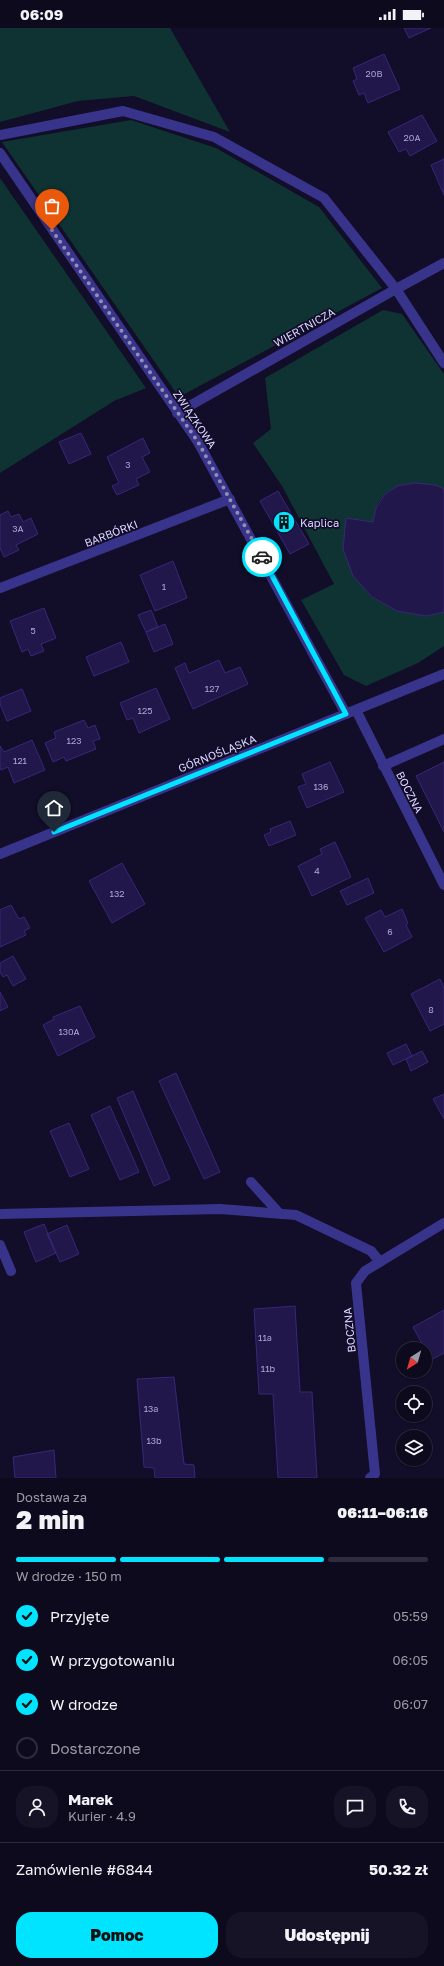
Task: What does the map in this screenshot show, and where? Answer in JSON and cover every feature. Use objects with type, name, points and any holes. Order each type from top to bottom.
[{"type":"street","points":[[0,136],[123,111],[214,137],[324,198],[396,289],[444,363]]},
{"type":"street","name":"ZWIĄZKOWA","points":[[0,153],[198,442],[351,712]]},
{"type":"street","name":"WIERTNICZA","points":[[177,413],[444,263]]},
{"type":"street","name":"BARBÓRKI","points":[[0,588],[230,499]]},
{"type":"street","name":"GÓRNOŚLĄSKA","points":[[0,854],[444,674]]},
{"type":"street","name":"BOCZNA","points":[[351,712],[383,766],[444,885]]},
{"type":"street","points":[[383,766],[444,739]]},
{"type":"street","points":[[251,1182],[280,1214]]},
{"type":"street","points":[[0,1214],[220,1209],[296,1215],[371,1251],[380,1262]]},
{"type":"street","name":"BOCZNA","points":[[370,1478],[376,1474],[356,1283],[365,1271],[444,1223]]},
{"type":"street","points":[[0,1245],[11,1271]]},
{"type":"green space","points":[[0,28],[170,28],[230,132],[134,96],[78,101],[0,122]]},
{"type":"green space","points":[[131,120],[216,148],[319,207],[382,288],[179,397],[2,142]]},
{"type":"green space","points":[[0,178],[146,388],[114,401],[0,473]]},
{"type":"green space","points":[[383,310],[402,314],[444,374],[444,489],[425,484],[415,484],[396,487],[387,492],[376,508],[373,524],[354,576],[372,597],[397,611],[426,616],[444,612],[444,646],[418,663],[366,686],[344,675],[301,600],[334,584],[282,486],[253,443],[271,429],[265,378]]},
{"type":"building","points":[[404,28],[431,28],[409,38]]},
{"type":"building","points":[[384,54],[400,89],[368,103],[364,93],[359,95],[353,81],[357,79],[353,68]]},
{"type":"building","points":[[422,115],[437,141],[410,156],[406,149],[399,152],[388,132]]},
{"type":"building","points":[[444,159],[444,195],[431,165]]},
{"type":"building","points":[[81,433],[91,454],[69,464],[59,442]]},
{"type":"building","points":[[143,438],[150,453],[142,457],[150,472],[136,479],[139,485],[117,495],[112,486],[119,483],[107,457]]},
{"type":"building","points":[[415,483],[435,485],[444,489],[444,612],[426,616],[397,611],[372,597],[353,576],[343,549],[346,518],[373,522],[376,508],[384,495],[397,486]]},
{"type":"building","name":"Kaplica","points":[[278,491],[309,544],[290,554],[260,501]]},
{"type":"building","points":[[8,511],[11,517],[19,514],[23,522],[31,518],[38,534],[16,545],[19,550],[4,557],[0,548],[0,515]]},
{"type":"building","points":[[173,561],[187,598],[155,611],[140,575]]},
{"type":"building","points":[[44,608],[56,638],[41,644],[44,651],[31,656],[28,649],[22,652],[10,621]]},
{"type":"building","points":[[151,610],[158,627],[146,632],[138,615]]},
{"type":"building","points":[[165,624],[173,644],[154,652],[146,632]]},
{"type":"building","points":[[121,642],[129,662],[94,676],[86,657]]},
{"type":"building","points":[[219,660],[225,673],[240,667],[248,684],[193,709],[175,668],[185,663],[189,673]]},
{"type":"building","points":[[156,688],[170,719],[139,733],[133,718],[127,720],[120,703]]},
{"type":"building","points":[[22,689],[31,711],[7,721],[0,704],[0,698]]},
{"type":"building","points":[[84,720],[88,728],[95,725],[100,739],[93,741],[96,749],[66,761],[64,757],[53,762],[45,743],[56,738],[54,732]]},
{"type":"building","points":[[32,740],[45,770],[14,783],[8,767],[1,770],[0,768],[0,746],[4,752]]},
{"type":"building","points":[[330,762],[344,792],[307,808],[298,787],[306,784],[302,774]]},
{"type":"building","points":[[444,762],[444,832],[416,776]]},
{"type":"building","points":[[290,821],[296,835],[269,846],[264,835],[271,832],[270,829]]},
{"type":"building","points":[[335,842],[351,877],[312,896],[298,866],[322,854],[320,849]]},
{"type":"building","points":[[122,863],[145,904],[112,923],[89,881]]},
{"type":"building","points":[[368,878],[374,893],[347,905],[340,891]]},
{"type":"building","points":[[11,905],[19,919],[24,917],[30,928],[24,931],[26,935],[0,947],[0,910]]},
{"type":"building","points":[[402,909],[408,923],[406,925],[412,937],[384,952],[365,918],[381,910],[385,917]]},
{"type":"building","points":[[13,956],[26,979],[13,986],[7,975],[3,977],[0,972],[0,963]]},
{"type":"building","points":[[440,979],[444,988],[444,1024],[430,1031],[411,994]]},
{"type":"building","points":[[0,992],[8,1007],[0,1011]]},
{"type":"building","points":[[80,1006],[95,1037],[58,1056],[43,1025],[54,1019],[53,1017]]},
{"type":"building","points":[[406,1044],[412,1056],[393,1065],[387,1053]]},
{"type":"building","points":[[422,1051],[428,1062],[411,1071],[406,1059]]},
{"type":"building","points":[[176,1073],[220,1172],[204,1179],[159,1081]]},
{"type":"building","points":[[133,1091],[170,1179],[154,1186],[117,1098]]},
{"type":"building","points":[[444,1094],[444,1119],[433,1099]]},
{"type":"building","points":[[110,1106],[139,1172],[120,1180],[91,1115]]},
{"type":"building","points":[[69,1123],[89,1169],[70,1177],[50,1131]]},
{"type":"building","points":[[44,1224],[56,1253],[36,1262],[24,1232]]},
{"type":"building","points":[[67,1225],[79,1254],[60,1262],[47,1234]]},
{"type":"building","points":[[295,1306],[300,1392],[312,1392],[317,1478],[278,1478],[273,1394],[259,1394],[254,1309]]},
{"type":"building","points":[[444,1310],[444,1353],[432,1359],[432,1342],[421,1342],[413,1327]]},
{"type":"building","points":[[174,1377],[184,1464],[194,1465],[195,1478],[155,1478],[154,1468],[144,1467],[137,1379]]},
{"type":"building","points":[[54,1450],[56,1478],[15,1478],[13,1457]]},
{"type":"way so far","points":[[52,230],[198,442],[262,557]]},
{"type":"place","name":"Kaplica","points":[[284,522]]},
{"type":"route","points":[[54,832],[346,714],[262,557]]}]
